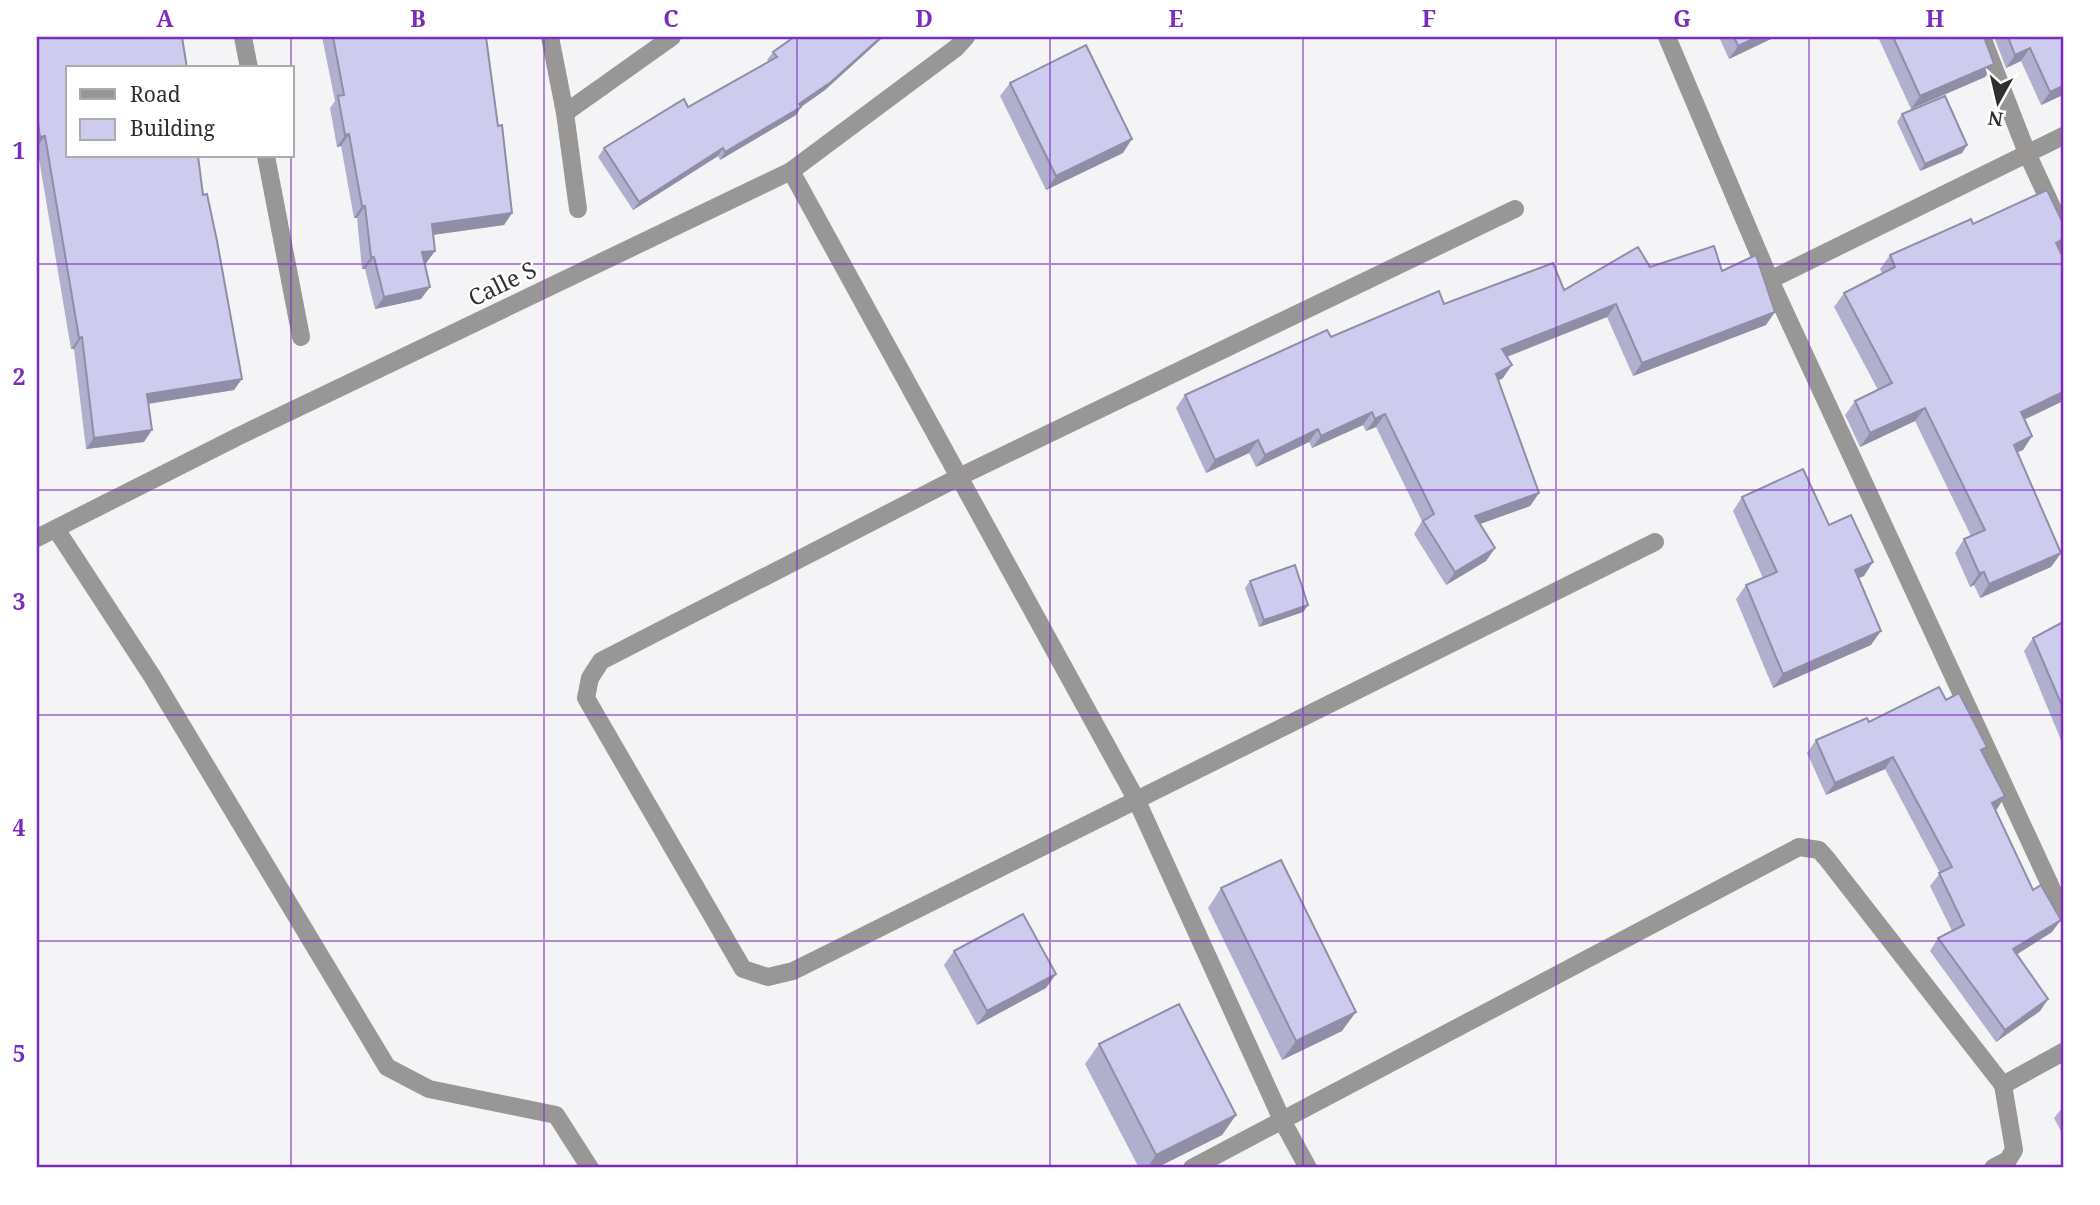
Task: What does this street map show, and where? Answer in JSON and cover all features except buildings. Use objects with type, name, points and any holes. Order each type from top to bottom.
[{"type":"street","points":[[243,37],[249,66]]},
{"type":"street","points":[[550,37],[565,113],[578,209]]},
{"type":"street","points":[[565,113],[672,37]]},
{"type":"street","name":"Calle S","points":[[37,538],[239,436],[791,172],[956,48],[966,37]]},
{"type":"street","points":[[1667,37],[1770,280],[2063,912]]},
{"type":"street","points":[[1982,37],[2027,153],[2063,231]]},
{"type":"street","points":[[1770,280],[2063,136]]},
{"type":"street","points":[[266,158],[301,337]]},
{"type":"street","points":[[791,172],[961,476],[1136,799],[1283,1122],[1308,1168]]},
{"type":"street","points":[[1515,209],[961,476],[601,661],[590,678],[586,698],[743,969],[768,977],[793,971],[1655,542]]},
{"type":"street","points":[[56,528],[152,676],[387,1066],[429,1089],[556,1115],[590,1168]]},
{"type":"street","points":[[1192,1168],[1799,847],[1819,850],[1827,859],[2003,1085],[2014,1150],[2008,1160],[1993,1168]]},
{"type":"street","points":[[2003,1085],[2063,1052]]}]
